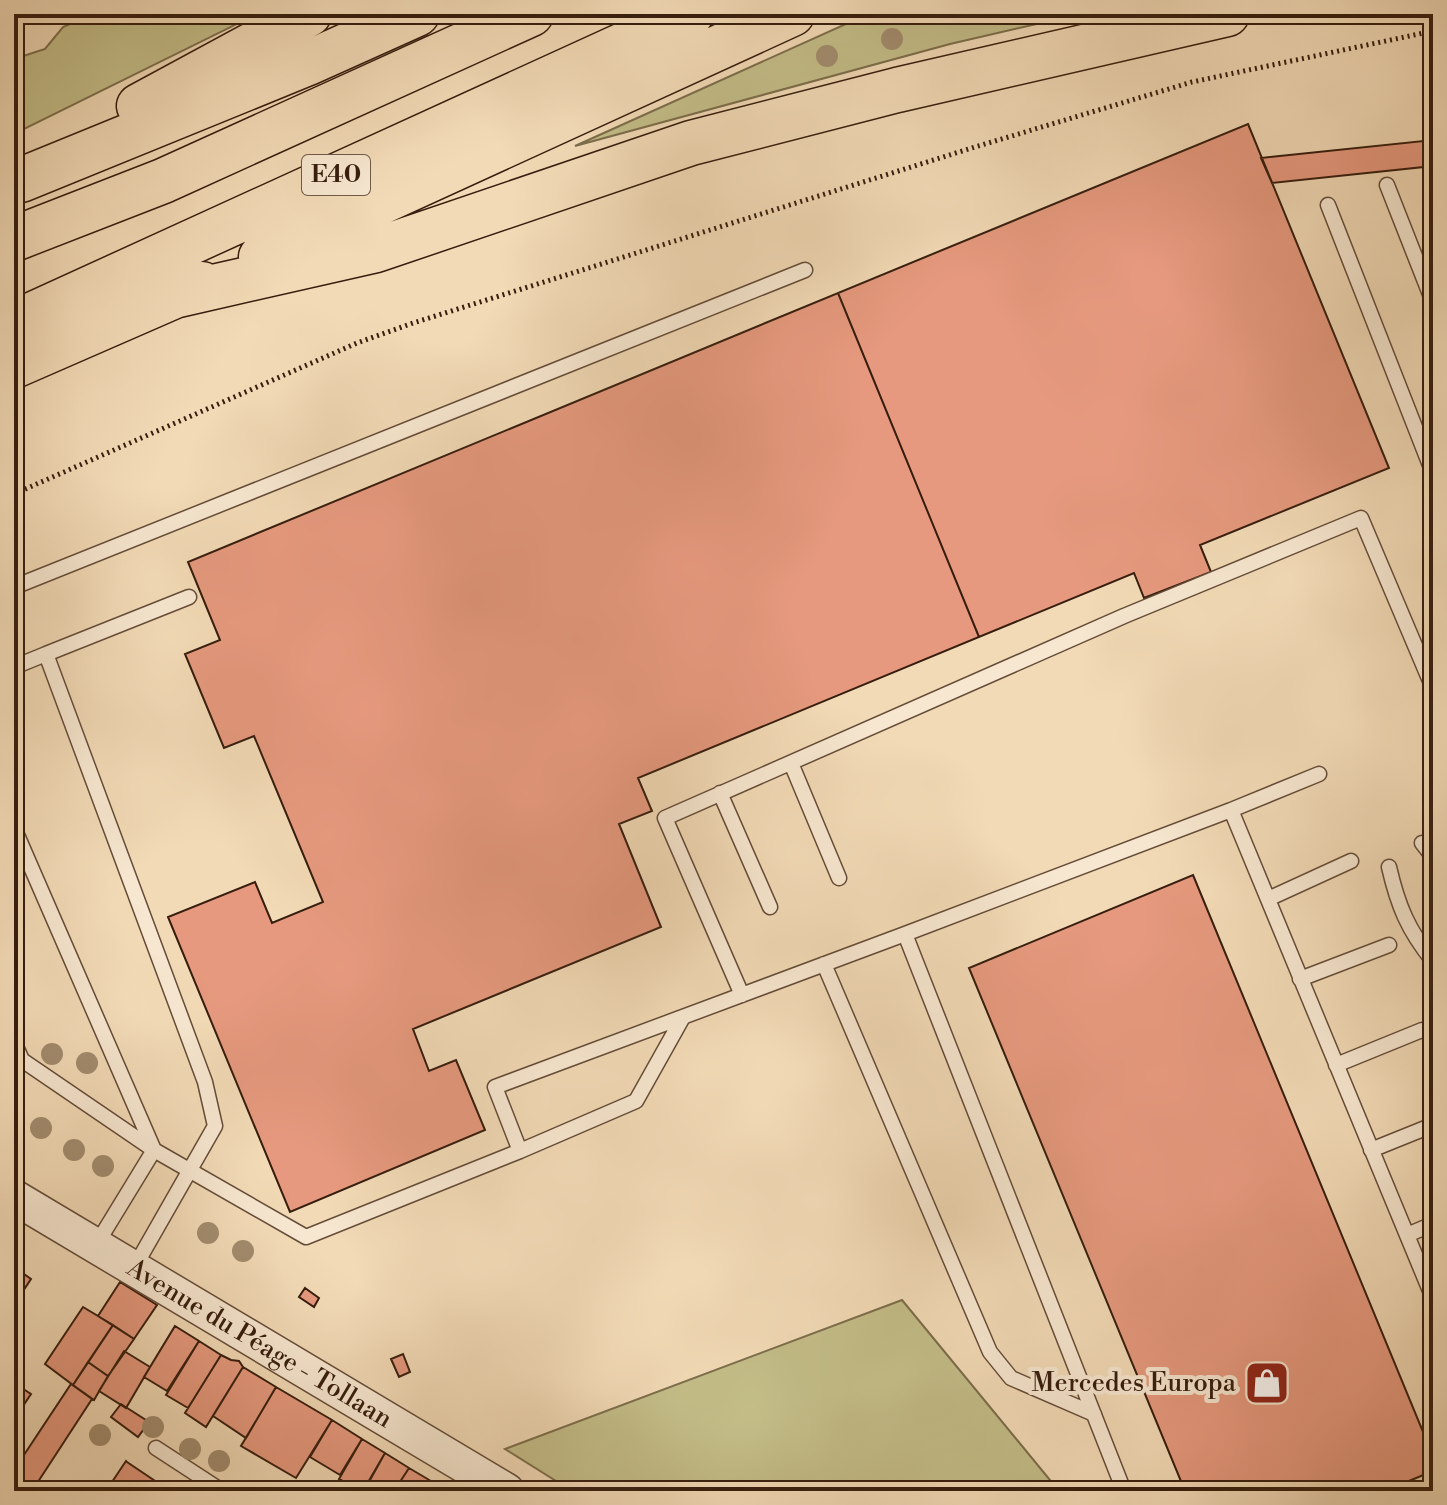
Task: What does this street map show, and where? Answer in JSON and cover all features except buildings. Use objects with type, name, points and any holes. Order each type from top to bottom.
[{"type":"highway","points":[[18,183],[134,108],[309,14]]},
{"type":"highway","points":[[18,183],[294,69],[417,14]]},
{"type":"highway","name":"E40","points":[[14,239],[163,181],[531,14]]},
{"type":"highway","name":"E40","points":[[14,323],[691,14]]},
{"type":"highway","name":"E40","points":[[14,366],[178,295],[792,14]]},
{"type":"highway","points":[[178,295],[376,250],[691,143],[897,90],[1227,14]]},
{"type":"street","name":"Avenue du Péage - Tollaan","points":[[14,1197],[507,1491]]},
{"type":"lane","points":[[1387,185],[1433,302]]},
{"type":"lane","points":[[1328,205],[1433,473]]},
{"type":"lane","points":[[14,587],[805,270]]},
{"type":"lane","points":[[742,995],[665,818],[720,793],[1124,616],[1361,518],[1433,688]]},
{"type":"lane","points":[[14,667],[189,597]]},
{"type":"lane","points":[[1417,650],[1433,643]]},
{"type":"lane","points":[[46,654],[205,1082],[215,1126],[134,1269]]},
{"type":"lane","points":[[791,763],[839,878]]},
{"type":"lane","points":[[520,1151],[495,1087],[905,934],[1319,774]]},
{"type":"lane","points":[[720,793],[770,907]]},
{"type":"lane","points":[[1231,810],[1433,1298]]},
{"type":"lane","points":[[14,828],[154,1150]]},
{"type":"lane","points":[[1422,843],[1433,857]]},
{"type":"lane","points":[[1268,899],[1351,861]]},
{"type":"lane","points":[[1389,867],[1398,905],[1415,939],[1433,961]]},
{"type":"lane","points":[[905,934],[1124,1491]]},
{"type":"lane","points":[[1300,979],[1389,945]]},
{"type":"lane","points":[[824,964],[990,1352],[1011,1378],[1094,1414]]},
{"type":"lane","points":[[14,1042],[22,1060],[154,1150],[306,1237],[636,1101],[683,1017]]},
{"type":"lane","points":[[1336,1065],[1422,1030]]},
{"type":"lane","points":[[1371,1150],[1433,1125]]},
{"type":"lane","points":[[96,1246],[154,1150]]},
{"type":"lane","points":[[1407,1235],[1433,1224]]},
{"type":"lane","points":[[156,1448],[222,1491]]},
{"type":"path","points":[[14,494],[357,343],[413,323],[1192,82],[1433,31]]},
{"type":"shaded area","points":[[93,14],[257,14],[14,134],[14,59],[45,49],[63,27]]},
{"type":"shaded area","points":[[868,14],[1080,14],[950,44],[575,146]]},
{"type":"shaded area","points":[[902,1300],[1059,1491],[836,1491],[824,1484],[820,1491],[572,1491],[505,1449]]},
{"type":"place","name":"Mercedes Europa","points":[[1267,1383]]}]
